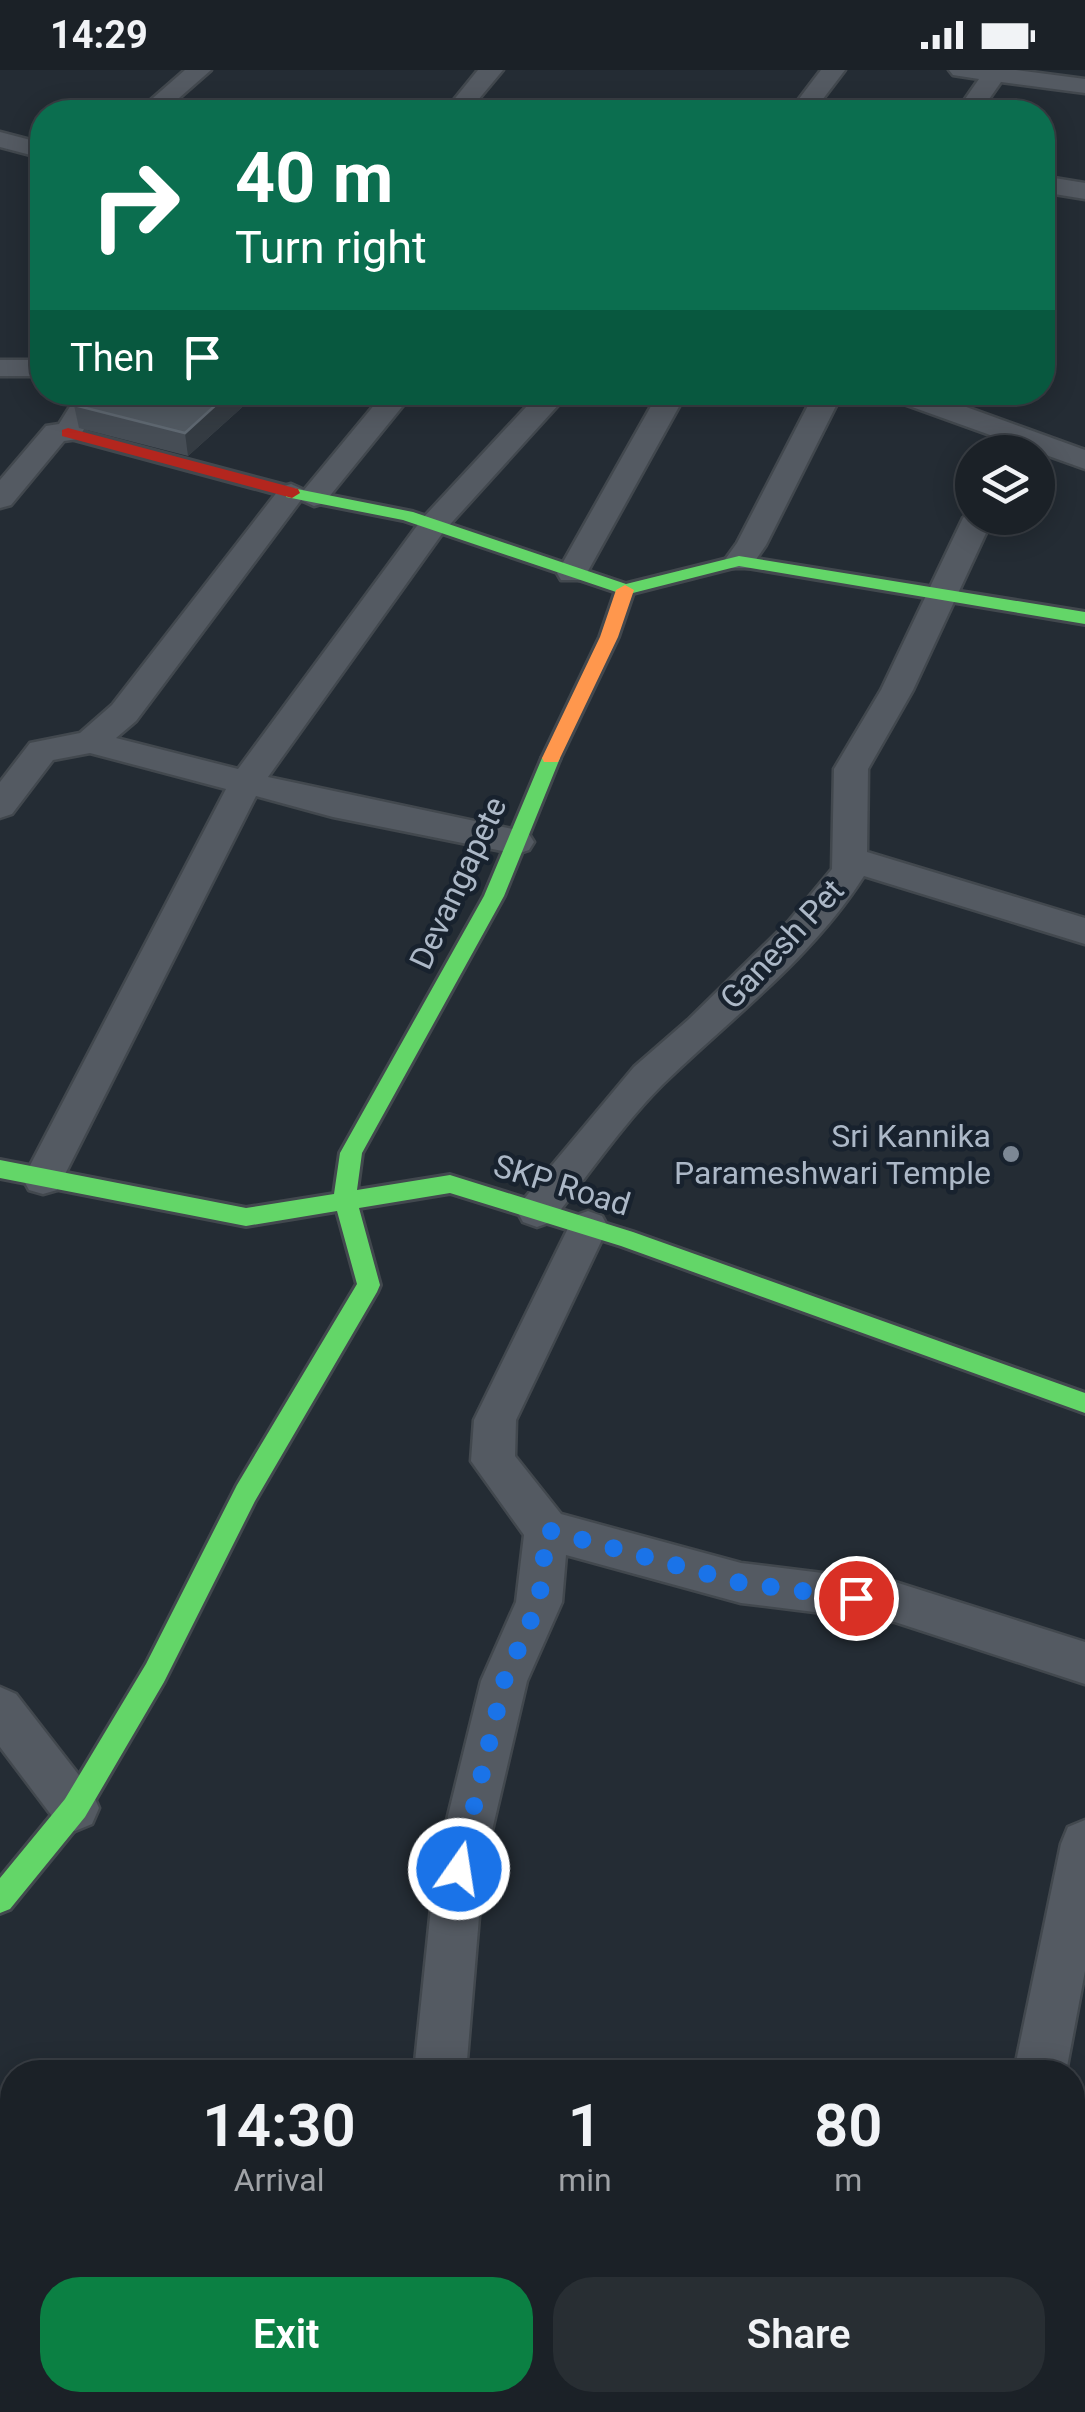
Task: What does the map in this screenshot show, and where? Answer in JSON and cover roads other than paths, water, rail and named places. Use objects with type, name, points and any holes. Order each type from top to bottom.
[{"type":"street","points":[[163,100],[199,70]]},
{"type":"street","points":[[466,100],[491,70]]},
{"type":"street","points":[[811,100],[833,70]]},
{"type":"street","points":[[961,70],[1085,86]]},
{"type":"street","points":[[977,100],[997,72]]},
{"type":"street","points":[[1,140],[30,147]]},
{"type":"street","points":[[1055,186],[1085,191]]},
{"type":"street","points":[[0,368],[30,368]]},
{"type":"street","points":[[68,434],[82,405]]},
{"type":"street","points":[[90,742],[124,713],[303,495],[388,405]]},
{"type":"street","points":[[43,1179],[246,782],[433,525],[544,405]]},
{"type":"street","points":[[572,573],[666,405]]},
{"type":"street","points":[[738,561],[752,546],[822,405]]},
{"type":"street","points":[[926,405],[994,435]]},
{"type":"street","points":[[0,499],[56,432],[433,525],[625,590],[738,561],[903,592],[940,594],[1085,618]]},
{"type":"street","points":[[1055,453],[1085,460]]},
{"type":"street","name":"Ganesh Pet","points":[[537,1211],[647,1077],[701,1030],[801,931],[849,872],[851,769],[897,690],[970,535]]},
{"type":"street","name":"Devangapete","points":[[345,1198],[351,1153],[494,896],[552,755],[609,637],[625,590]]},
{"type":"street","points":[[0,806],[42,752],[90,742],[333,805],[517,842]]},
{"type":"street","points":[[850,860],[1085,931]]},
{"type":"street","name":"SKP Road","points":[[2,1172],[246,1218],[345,1198],[450,1184],[588,1227],[1085,1402]]},
{"type":"street","points":[[0,1899],[75,1808],[156,1673],[246,1493],[369,1285],[345,1198]]},
{"type":"street","points":[[588,1227],[495,1420],[493,1461],[547,1530],[741,1583],[894,1602],[1085,1663]]},
{"type":"street","points":[[441,2060],[459,1869],[504,1681],[539,1602],[547,1530]]},
{"type":"street","points":[[0,1709],[75,1808]]},
{"type":"street","points":[[1042,2060],[1085,1844]]},
{"type":"place","name":"Sri Kannika Parameshwari Temple","points":[[1011,1154]]}]
